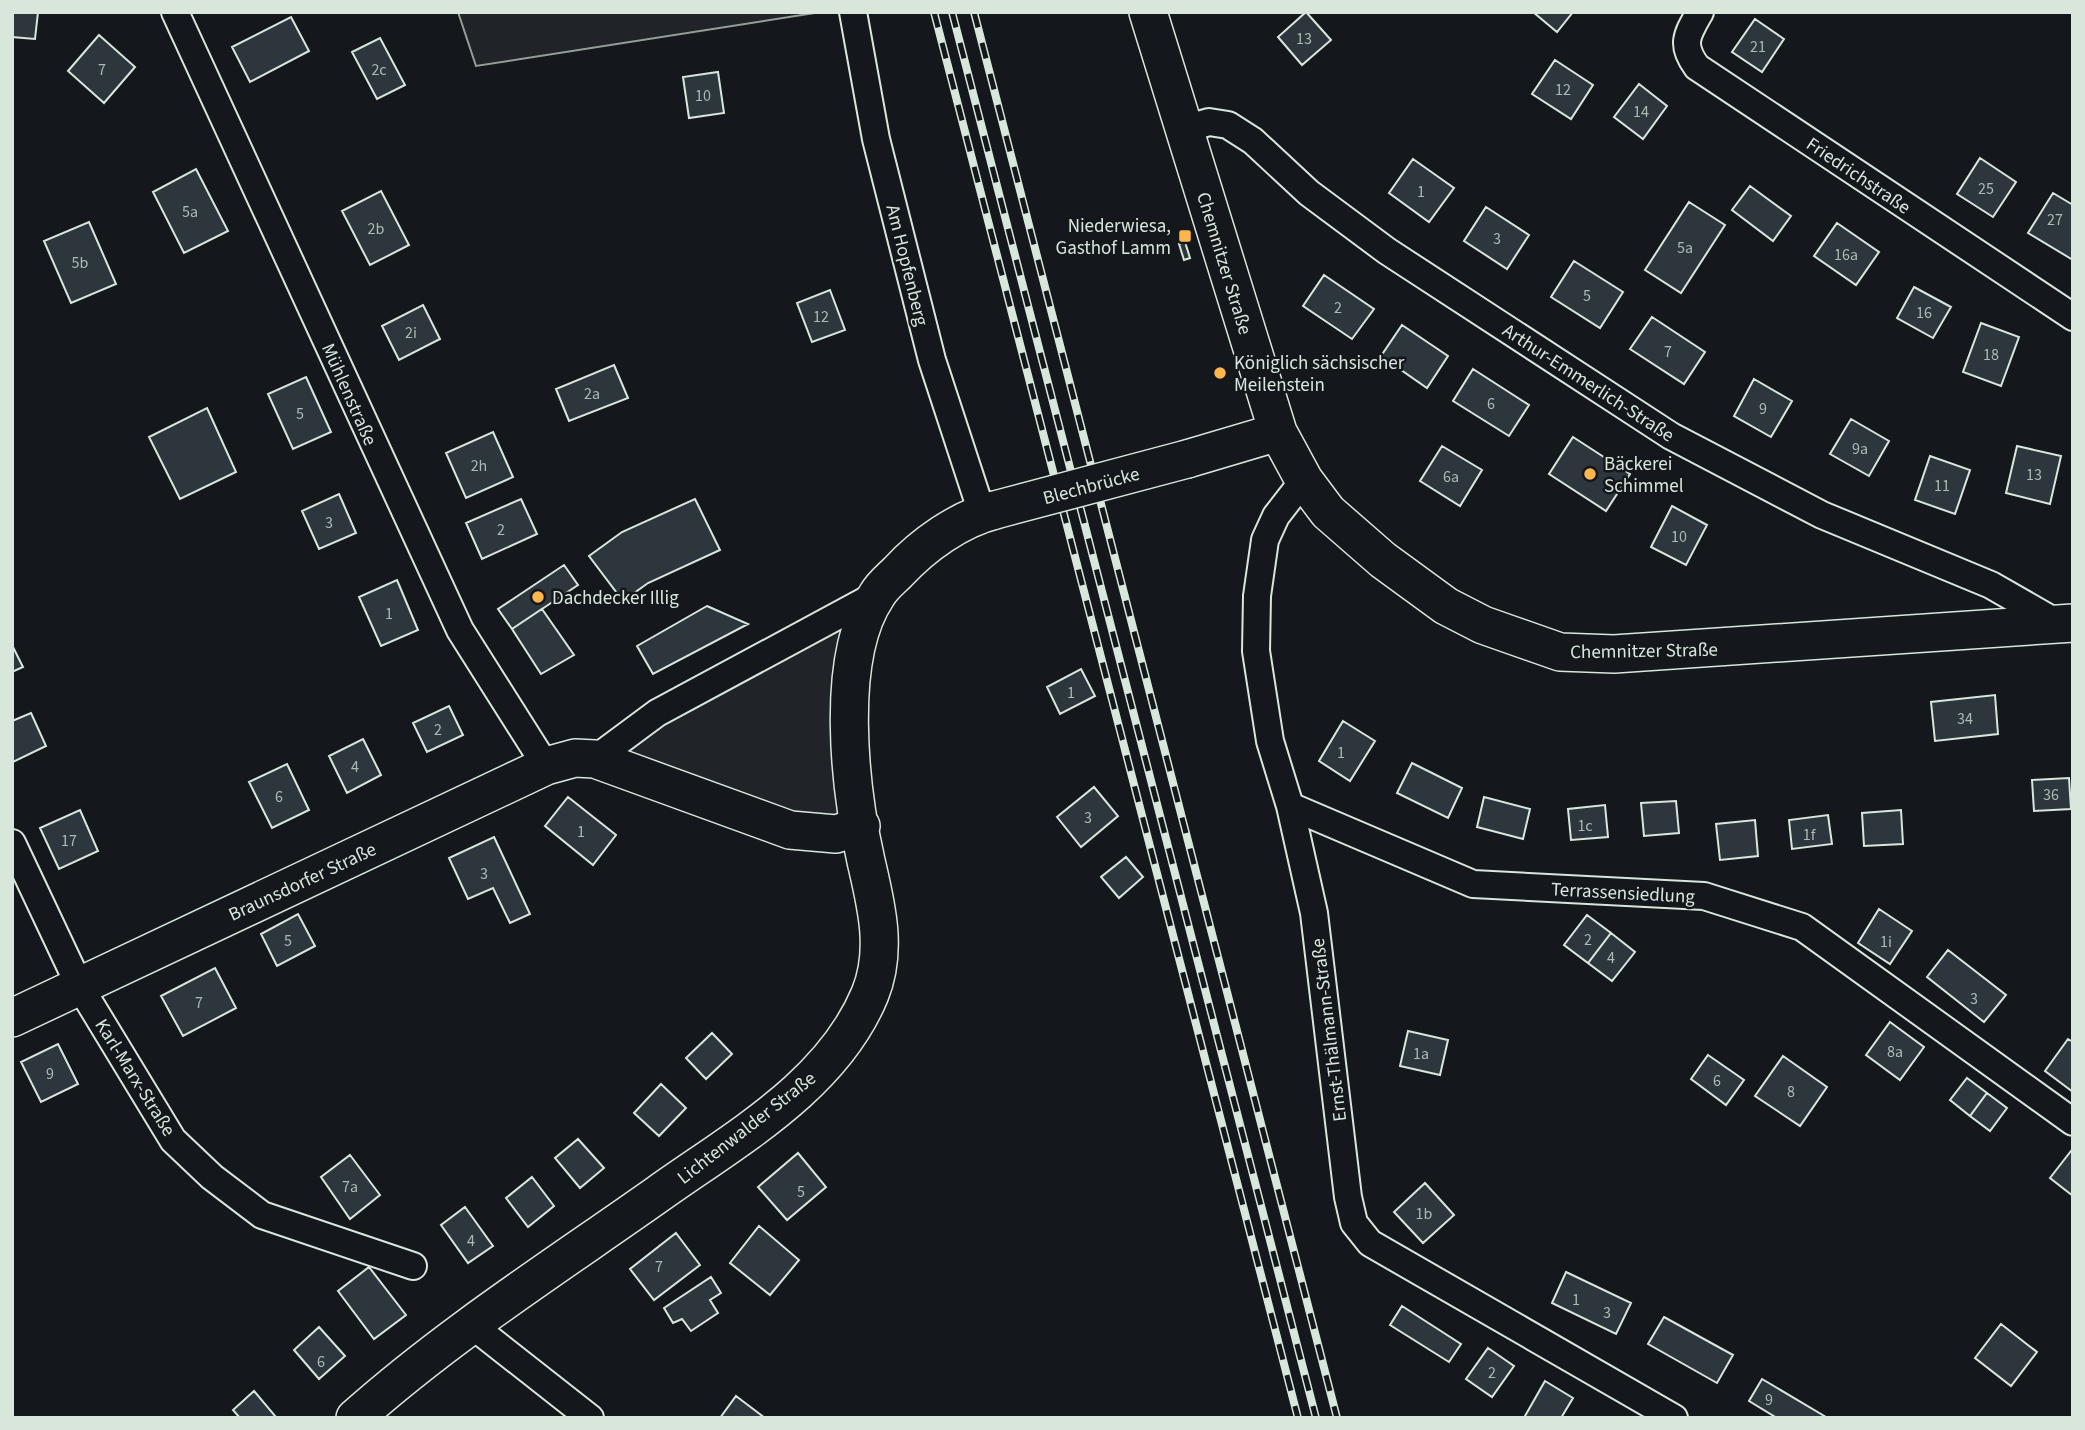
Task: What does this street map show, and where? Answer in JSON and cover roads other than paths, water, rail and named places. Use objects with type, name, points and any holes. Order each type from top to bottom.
[{"type":"main road","name":"Chemnitzer Straße","points":[[1148,12],[1278,432],[1304,480],[1328,512],[1354,537],[1446,606],[1483,625],[1560,652],[1614,654],[1674,652],[2066,623]]},
{"type":"main road","name":"Blechbrücke","points":[[989,511],[1278,432]]},
{"type":"main road","name":"Lichtenwalder Straße","points":[[355,1418],[473,1325],[764,1118],[816,1075],[837,1051],[872,991],[880,938],[876,897],[861,827],[849,743],[849,694],[855,653],[876,595],[914,554],[989,511]]},
{"type":"main road","name":"Braunsdorfer Straße","points":[[12,1018],[546,766],[575,758],[596,759],[790,830],[836,834],[861,827]]},
{"type":"street","name":"Mühlenstraße","points":[[175,12],[460,630],[546,766]]},
{"type":"street","name":"Am Hopfenberg","points":[[853,12],[876,139],[932,360],[989,511]]},
{"type":"street","name":"Friedrichstraße","points":[[1700,12],[1687,36],[1686,53],[1697,67],[2073,317]]},
{"type":"street","name":"Arthur-Emmerlich-Straße","points":[[1185,129],[1209,122],[1228,125],[1253,141],[1309,193],[1387,251],[1671,436],[1822,516],[1991,584],[2066,623]]},
{"type":"street","name":"Ernst-Thälmann-Straße","points":[[1304,480],[1276,516],[1265,540],[1257,596],[1256,651],[1269,741],[1290,806],[1314,913],[1348,1197],[1354,1223],[1370,1243],[1674,1418]]},
{"type":"street","points":[[596,759],[657,713],[876,595]]},
{"type":"street","name":"Terrassensiedlung","points":[[1290,806],[1474,884],[1704,897],[1802,927],[2073,1122]]},
{"type":"street","name":"Karl-Marx-Straße","points":[[12,843],[80,986],[173,1140],[212,1177],[262,1215],[414,1266]]},
{"type":"street","points":[[473,1325],[590,1418]]},
{"type":"railway","points":[[934,12],[1298,1418]]},
{"type":"railway","points":[[952,12],[1316,1418]]},
{"type":"railway","points":[[974,12],[1337,1418]]},
{"type":"place","name":"Niederwiesa, Gasthof Lamm","points":[[1185,236]]},
{"type":"place","name":"Königlich sächsischer Meilenstein","points":[[1220,373]]},
{"type":"place","name":"Bäckerei Schimmel","points":[[1590,474]]},
{"type":"place","name":"Dachdecker Illig","points":[[538,597]]}]
